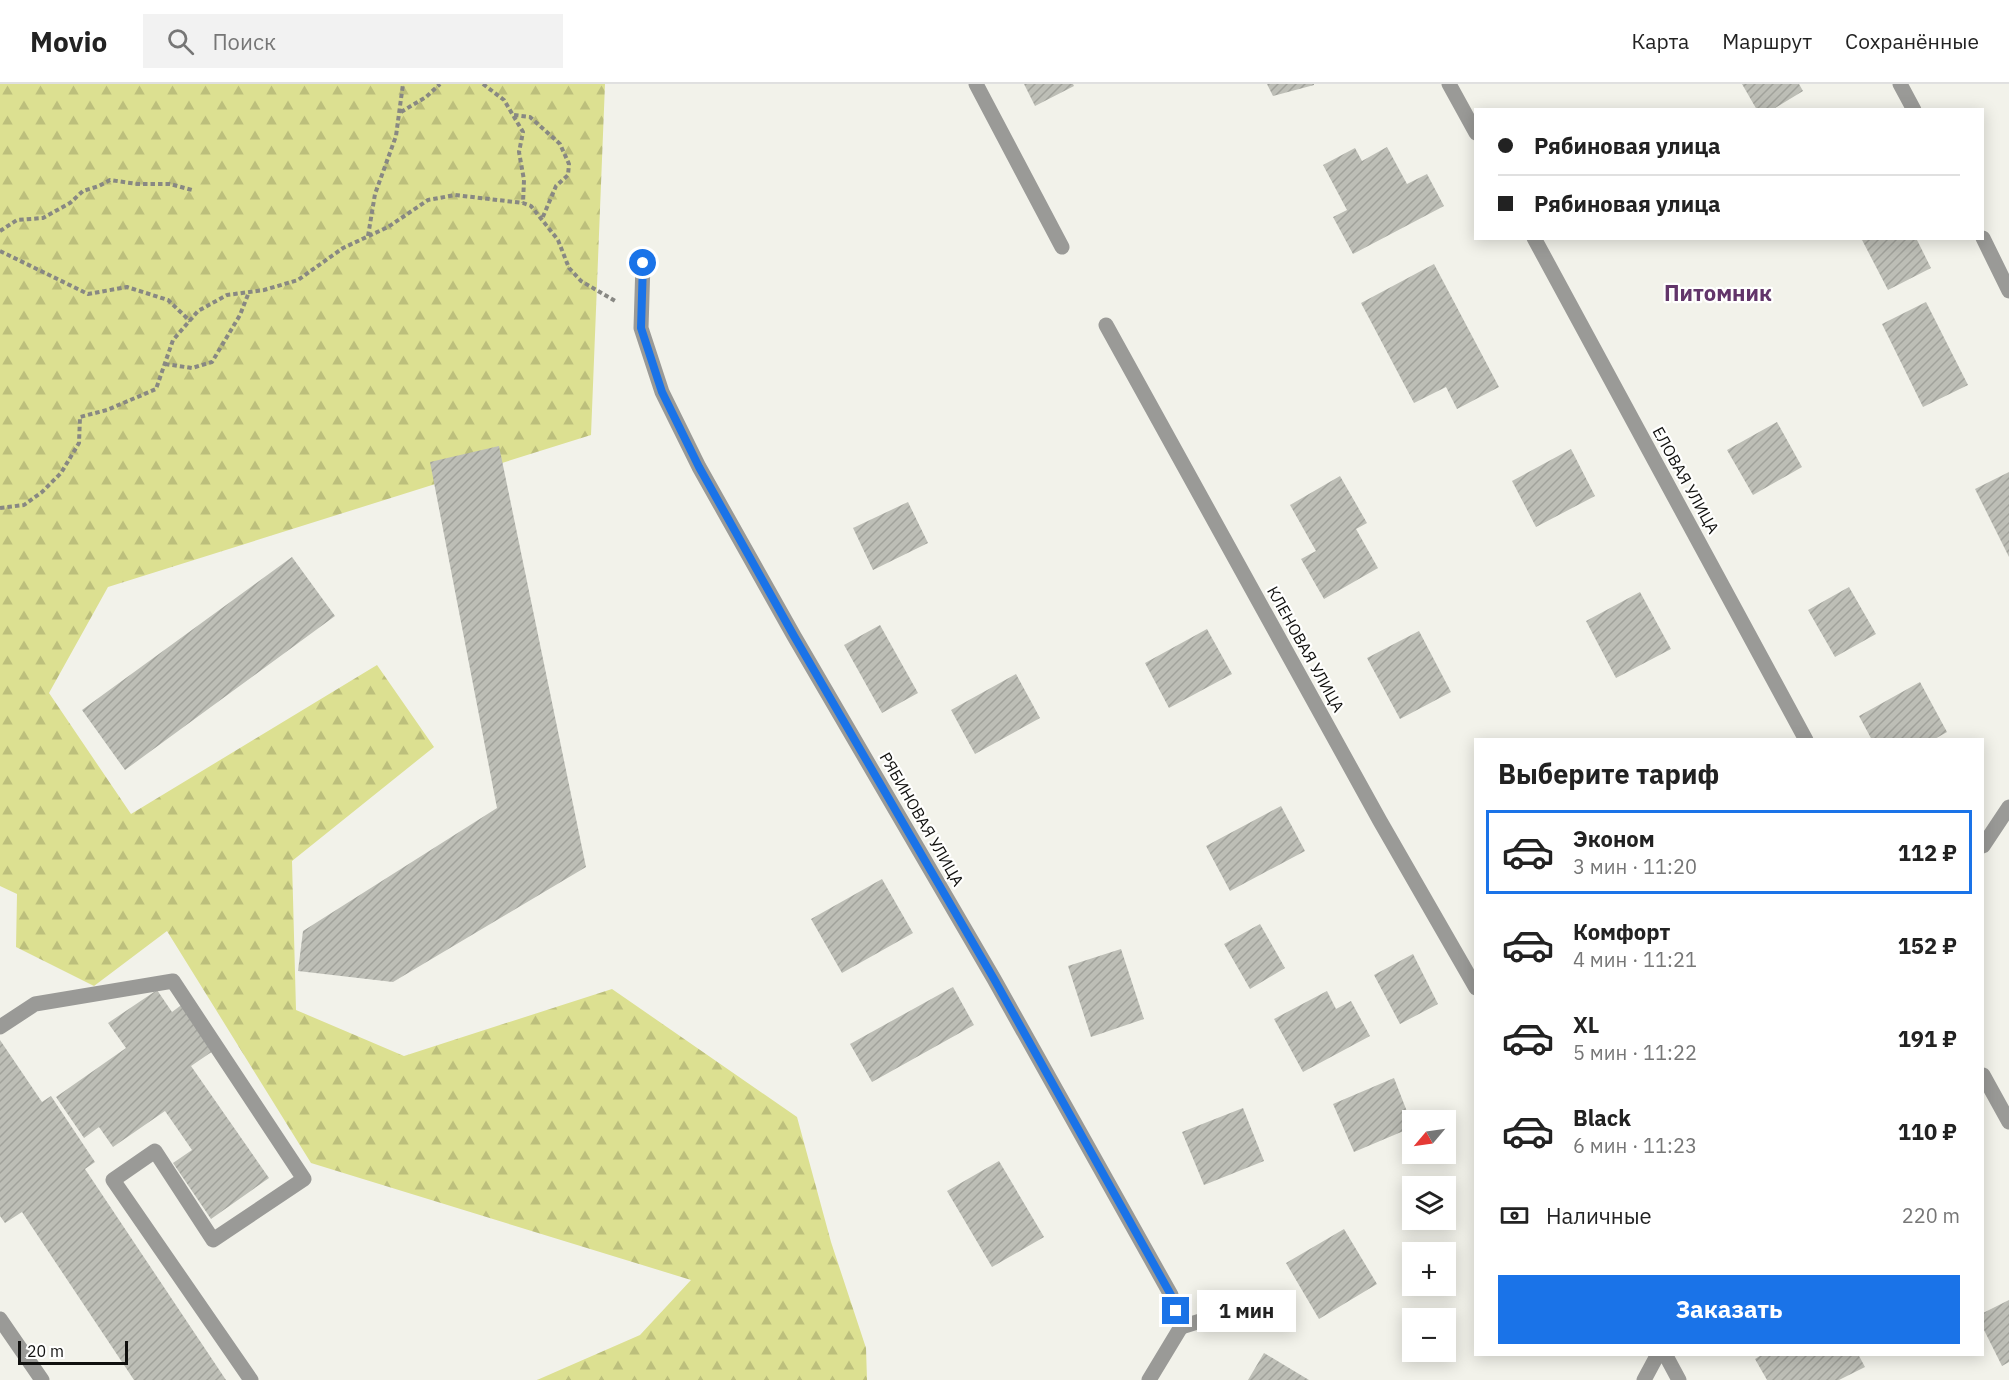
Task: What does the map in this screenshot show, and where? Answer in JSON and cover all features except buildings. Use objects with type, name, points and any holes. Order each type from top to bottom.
[{"type":"street","points":[[976,84],[1062,247]]},
{"type":"street","points":[[1449,84],[1474,129]]},
{"type":"street","points":[[1900,84],[1913,108]]},
{"type":"street","name":"ЕЛОВАЯ УЛИЦА","points":[[1535,240],[1805,738]]},
{"type":"street","points":[[1984,240],[2009,291]]},
{"type":"street","name":"РЯБИНОВАЯ УЛИЦА","points":[[643,263],[641,328],[662,392],[694,457],[794,636],[994,979],[1118,1198],[1171,1295],[1181,1326]]},
{"type":"street","name":"КЛЕНОВАЯ УЛИЦА","points":[[1106,326],[1374,810],[1474,985]]},
{"type":"street","points":[[1984,844],[2009,807]]},
{"type":"street","points":[[0,1027],[35,1004],[173,981],[304,1179],[213,1240],[155,1151],[113,1180],[251,1380]]},
{"type":"street","points":[[1984,1077],[2009,1122]]},
{"type":"street","points":[[1149,1380],[1181,1326],[1223,1314]]},
{"type":"street","points":[[0,1319],[42,1380]]},
{"type":"street","points":[[1644,1380],[1657,1356]]},
{"type":"street","points":[[1666,1356],[1679,1380]]},
{"type":"path","points":[[368,236],[375,194],[396,136],[403,84]]},
{"type":"path","points":[[401,112],[426,97],[440,84]]},
{"type":"path","points":[[483,84],[504,100],[523,132],[519,152],[524,180],[523,202]]},
{"type":"path","points":[[514,115],[530,117],[561,144],[569,164],[568,175],[556,186],[542,220]]},
{"type":"path","points":[[0,231],[17,220],[43,218],[70,203],[83,191],[110,180],[137,184],[170,184],[192,190]]},
{"type":"path","points":[[0,508],[24,505],[62,473],[79,443],[80,417],[107,410],[156,389],[173,340],[198,311],[227,295],[264,291],[298,280],[343,248],[388,227],[428,200],[455,195],[523,202],[531,206],[558,240],[569,268],[581,281],[620,303]]},
{"type":"path","points":[[0,250],[88,294],[127,287],[168,300],[190,321]]},
{"type":"path","points":[[165,364],[192,368],[212,362],[240,315],[249,292]]},
{"type":"green space","points":[[0,84],[605,84],[591,435],[108,587],[49,693],[131,814],[377,665],[434,747],[292,861],[296,1010],[404,1056],[612,989],[797,1117],[831,1242],[866,1348],[867,1380],[537,1380],[640,1335],[691,1280],[311,1163],[167,931],[94,986],[16,947],[17,894],[0,886]]},
{"type":"district","name":"Питомник","points":[[1718,293]]},
{"type":"route","points":[[643,263],[641,328],[662,392],[699,467],[794,636],[994,979],[1171,1295],[1176,1311]]}]
